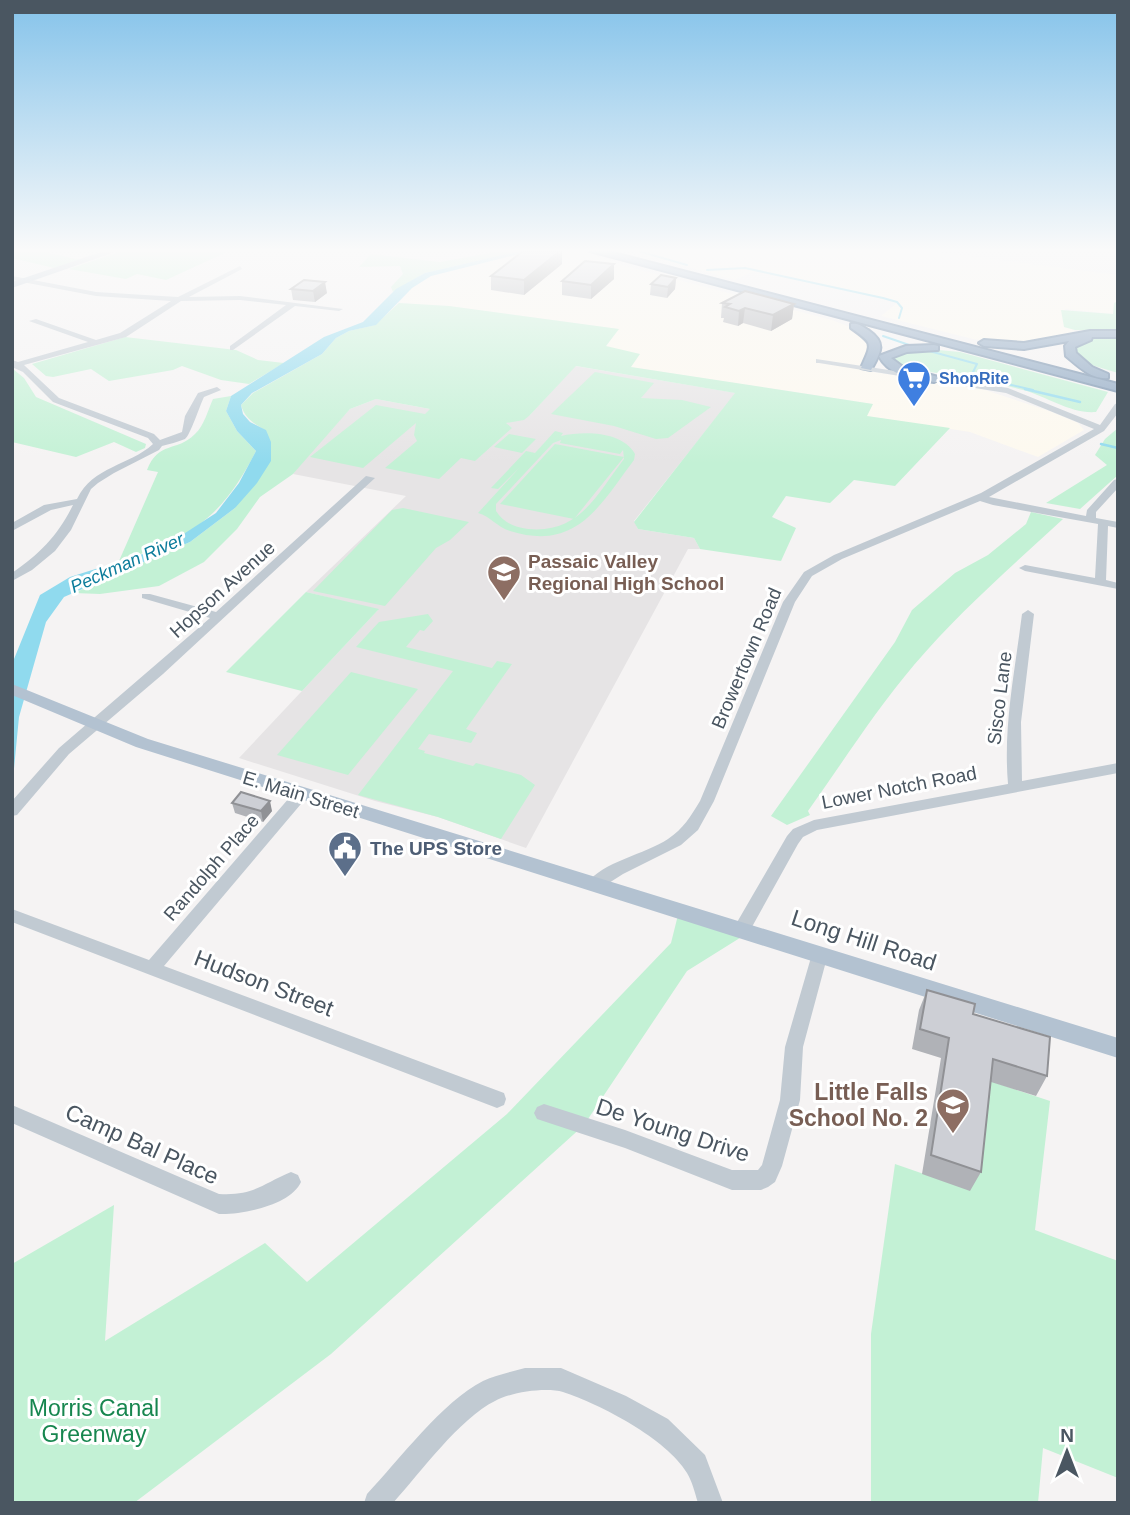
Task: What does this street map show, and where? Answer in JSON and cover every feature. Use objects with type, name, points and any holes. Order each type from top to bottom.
[{"type":"highway","points":[[845,322],[874,339],[876,346],[873,369]]},
{"type":"highway","points":[[859,322],[1003,359],[1115,384]]},
{"type":"highway","points":[[887,322],[1115,384]]},
{"type":"highway","points":[[938,335],[1024,346],[1090,334],[1118,336]]},
{"type":"highway","points":[[1115,384],[1078,362],[1070,354],[1070,346],[1086,339],[1118,336]]},
{"type":"highway","points":[[873,369],[885,356],[906,349],[940,349],[1003,359]]},
{"type":"highway","points":[[885,356],[889,365],[934,379]]},
{"type":"main road","name":"E. Main Street","points":[[12,689],[142,743],[595,884]]},
{"type":"main road","name":"Long Hill Road","points":[[595,884],[1118,1048]]},
{"type":"street","points":[[35,322],[99,343]]},
{"type":"street","points":[[14,364],[99,343],[123,335],[144,322]]},
{"type":"street","points":[[233,348],[269,322]]},
{"type":"street","points":[[819,361],[1008,391],[1101,429]]},
{"type":"street","points":[[14,364],[35,376],[45,394],[151,436],[158,444]]},
{"type":"street","points":[[12,578],[43,558],[61,540],[87,488],[99,477],[156,449],[158,444],[181,438],[187,433],[190,416],[201,395],[217,390]]},
{"type":"street","points":[[1067,414],[1098,417],[1116,409]]},
{"type":"street","name":"Browertown Road","points":[[595,884],[613,870],[671,845],[686,834],[695,822],[708,801],[789,602],[808,575],[866,543],[980,497],[1101,429],[1116,409]]},
{"type":"street","name":"Hopson Avenue","points":[[12,811],[51,764],[370,478]]},
{"type":"street","points":[[1100,583],[1097,521],[1091,512],[1118,482]]},
{"type":"street","points":[[980,497],[993,502],[1118,524]]},
{"type":"street","points":[[12,528],[48,507],[80,501]]},
{"type":"street","points":[[1025,568],[1118,586]]},
{"type":"street","points":[[146,597],[218,616]]},
{"type":"street","name":"Sisco Lane","points":[[1015,787],[1011,754],[1028,614]]},
{"type":"street","name":"Lower Notch Road","points":[[742,929],[792,840],[798,833],[814,825],[1118,768]]},
{"type":"street","name":"Randolph Place","points":[[153,967],[302,794]]},
{"type":"street","name":"Hudson Street","points":[[12,915],[497,1099]]},
{"type":"street","name":"De Young Drive","points":[[544,1113],[625,1139],[732,1180],[761,1180],[768,1175],[772,1166],[790,1100],[794,1047],[820,954]]},
{"type":"street","name":"Camp Bal Place","points":[[12,1114],[219,1204],[233,1206],[266,1198],[290,1182]]},
{"type":"street","points":[[376,1503],[449,1423],[471,1403],[497,1387],[525,1380],[561,1380],[618,1404],[660,1427],[696,1464],[712,1503]]},
{"type":"shaded area","points":[[564,322],[836,322],[855,329],[872,347],[865,361],[865,371],[976,387],[1049,411],[1078,423],[1084,430],[1038,457],[970,432],[866,416],[873,404],[630,367],[639,354],[606,347],[618,329]]},
{"type":"shaded area","points":[[904,322],[1064,322],[1064,327],[1075,330],[1064,336],[1020,344],[973,339]]},
{"type":"shaded area","name":"Passaic Valley Regional High School","points":[[575,366],[736,393],[634,521],[638,529],[694,538],[700,549],[688,549],[526,848],[438,817],[375,801],[239,758],[378,610],[306,592],[406,496],[293,474],[309,452],[350,409],[376,399],[505,423],[530,415]]},
{"type":"green space","points":[[379,322],[565,322],[619,329],[606,346],[640,354],[631,367],[873,404],[867,416],[950,428],[895,486],[854,480],[830,503],[786,496],[772,517],[796,528],[781,561],[700,549],[694,538],[638,529],[634,522],[735,393],[576,366],[524,420],[506,423],[512,428],[475,461],[461,458],[439,479],[385,468],[417,441],[414,435],[416,423],[363,468],[310,457],[376,405],[425,414],[430,409],[376,399],[350,409],[293,474],[260,497],[237,529],[204,562],[159,586],[100,594],[74,593],[190,542],[235,508],[266,431],[248,417],[241,405],[253,393],[322,354],[336,338],[349,331]]},
{"type":"green space","points":[[1063,322],[1118,322],[1118,331],[1075,330],[1064,327]]},
{"type":"green space","points":[[125,337],[236,350],[258,360],[284,363],[249,384],[221,380],[182,366],[173,370],[109,381],[91,369],[46,376],[32,364]]},
{"type":"green space","points":[[1097,338],[1118,339],[1118,373],[1088,364],[1074,350],[1080,341]]},
{"type":"green space","points":[[927,349],[960,352],[1108,392],[1096,412],[1087,412],[1008,386],[899,367],[887,358],[894,352]]},
{"type":"green space","points":[[13,369],[24,378],[36,397],[146,444],[145,448],[136,452],[114,442],[76,457],[12,442]]},
{"type":"green space","points":[[595,372],[654,383],[641,398],[682,400],[711,407],[668,438],[656,439],[614,426],[551,414]]},
{"type":"green space","points":[[231,396],[226,411],[237,431],[256,451],[230,494],[216,510],[184,535],[119,561],[158,472],[147,470],[152,461],[162,450],[188,440],[198,431],[213,399]]},
{"type":"green space","points":[[1118,428],[1118,475],[1080,509],[1046,503],[1107,465],[1095,455],[1105,439]]},
{"type":"green space","points":[[555,431],[563,433],[561,436],[602,434],[621,441],[635,454],[634,460],[610,493],[584,520],[570,530],[553,535],[533,536],[505,529],[478,513],[520,467],[498,489],[491,488],[526,451],[535,453]],"holes":[[[561,440],[560,443],[620,454],[623,450],[624,459],[595,498],[574,518],[546,529],[514,526],[499,515],[496,504],[553,443]]]},
{"type":"green space","points":[[509,434],[536,439],[522,453],[494,447]]},
{"type":"green space","points":[[555,444],[624,457],[574,519],[500,504]]},
{"type":"green space","points":[[403,508],[469,522],[450,540],[436,548],[385,606],[313,591],[392,510]]},
{"type":"green space","points":[[1031,512],[1063,519],[931,645],[873,718],[808,811],[810,815],[787,825],[771,816],[895,642],[912,610],[955,573],[988,555],[1026,524]]},
{"type":"green space","points":[[306,592],[379,609],[302,691],[226,672]]},
{"type":"green space","points":[[428,614],[433,621],[424,631],[420,630],[406,647],[492,668],[497,661],[512,664],[466,729],[477,733],[471,743],[429,734],[418,749],[473,766],[476,763],[521,775],[535,785],[501,839],[438,817],[358,795],[453,671],[356,647],[379,622]]},
{"type":"green space","points":[[351,672],[418,689],[348,775],[277,755]]},
{"type":"green space","name":"Morris Canal Greenway","points":[[678,915],[743,936],[687,971],[584,1125],[331,1354],[134,1503],[12,1503],[12,1264],[114,1205],[105,1341],[265,1243],[307,1282],[507,1114],[671,943]]},
{"type":"green space","points":[[984,1079],[1050,1101],[1035,1230],[1118,1261],[1118,1478],[1043,1448],[1038,1503],[871,1503],[871,1334],[895,1164],[970,1190]]},
{"type":"water","name":"Peckman River","points":[[363,322],[379,322],[336,338],[322,354],[252,393],[241,405],[243,414],[250,422],[266,430],[271,442],[271,461],[257,483],[235,508],[190,542],[64,597],[46,622],[19,717],[12,789],[12,664],[40,595],[70,577],[162,548],[216,513],[239,483],[256,451],[237,431],[226,411],[231,396],[324,337]]},
{"type":"building","points":[[241,792],[270,801],[261,811],[232,803]]},
{"type":"building","name":"Little Falls School No. 2","points":[[927,990],[975,1004],[973,1014],[1050,1037],[1047,1076],[993,1059],[981,1172],[931,1155],[949,1038],[920,1029]]},
{"type":"waterway","points":[[883,336],[915,347]]},
{"type":"waterway","points":[[922,349],[977,364],[973,372],[981,378],[1033,390]]},
{"type":"waterway","points":[[1025,389],[1080,402]]},
{"type":"waterway","points":[[1101,444],[1118,448]]},
{"type":"place","name":"ShopRite","points":[[914,408]]},
{"type":"place","name":"Passaic Valley Regional High School","points":[[504,602]]},
{"type":"place","name":"The UPS Store","points":[[345,878]]},
{"type":"place","name":"Little Falls School No. 2","points":[[953,1135]]}]
